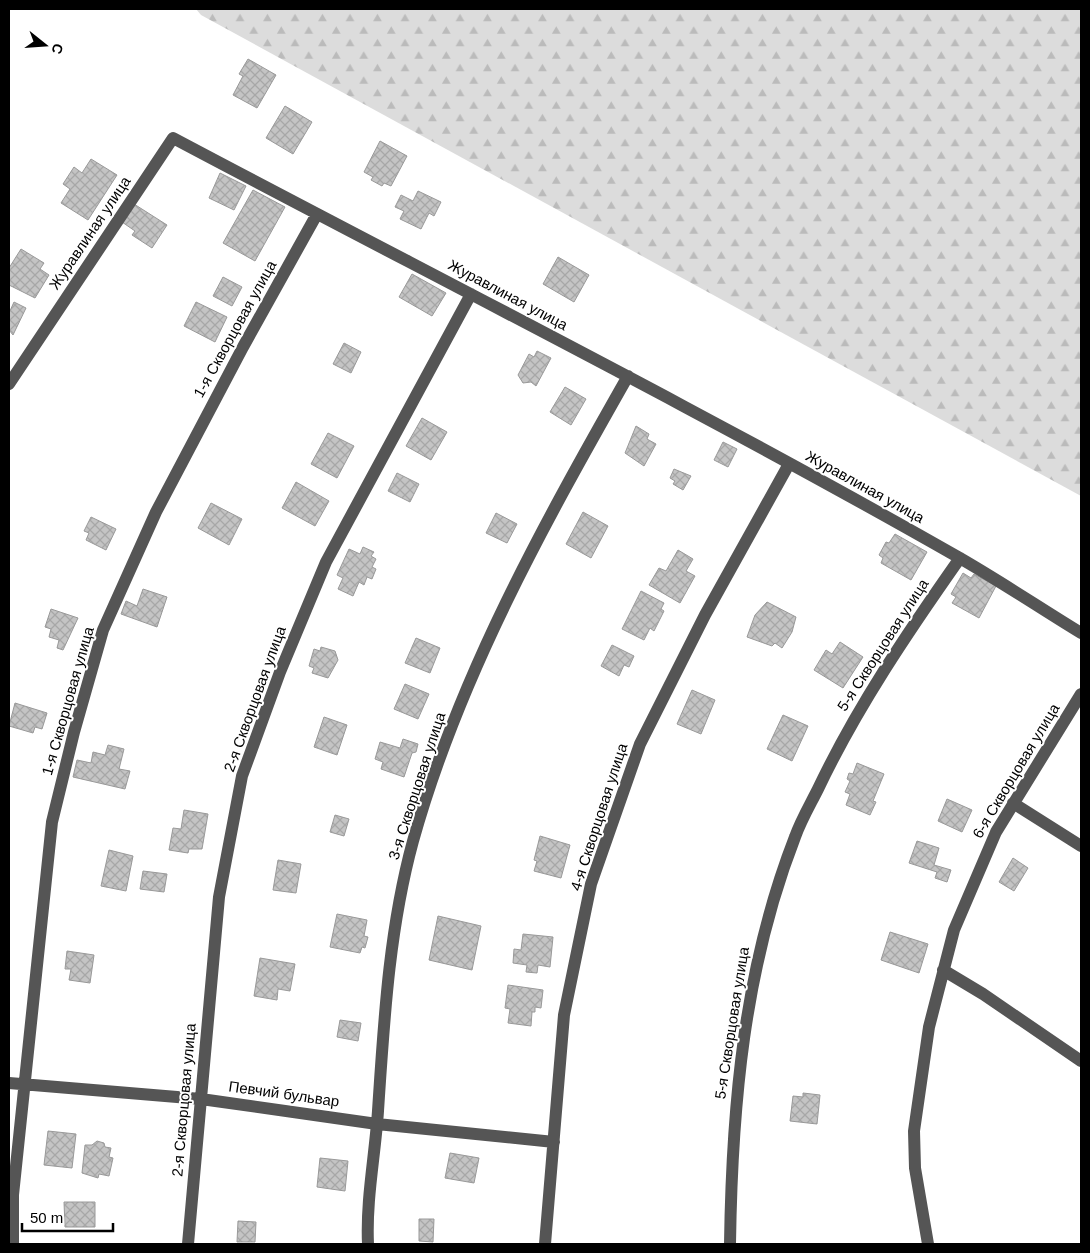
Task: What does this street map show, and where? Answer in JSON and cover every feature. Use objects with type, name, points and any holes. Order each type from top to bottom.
[{"type":"street","name":"Журавлиная улица","points":[[9,384],[174,138],[628,376],[960,558],[1081,633]]},
{"type":"street","name":"1-я Скворцовая улица","points":[[13,1244],[13,1195],[52,822],[74,732],[103,630],[156,512],[243,347],[317,214]]},
{"type":"street","name":"2-я Скворцовая улица","points":[[188,1244],[219,897],[242,776],[280,672],[326,562],[471,294]]},
{"type":"street","name":"3-я Скворцовая улица","points":[[368,1244],[367,1214],[377,1124],[390,952],[413,842],[448,735],[499,617],[563,492],[628,376]]},
{"type":"street","name":"4-я Скворцовая улица","points":[[545,1244],[564,1015],[591,884],[640,744],[705,615],[789,464]]},
{"type":"street","name":"5-я Скворцовая улица","points":[[730,1244],[731,1151],[745,1029],[763,933],[795,836],[839,744],[907,634],[960,558]]},
{"type":"street","name":"6-я Скворцовая улица","points":[[928,1244],[916,1168],[914,1131],[928,1027],[954,930],[996,832],[1081,694]]},
{"type":"street","points":[[1013,803],[1081,846]]},
{"type":"street","points":[[943,970],[983,994],[1081,1061]]},
{"type":"street","name":"Певчий бульвар","points":[[9,1083],[201,1099],[377,1124],[554,1142]]},
{"type":"green space","points":[[196,9],[1081,9],[1081,496],[201,15]]},
{"type":"building","points":[[248,59],[276,75],[257,108],[233,95],[243,76],[239,74]]},
{"type":"building","points":[[285,106],[312,122],[293,154],[266,138]]},
{"type":"building","points":[[380,141],[407,156],[391,186],[384,183],[382,186],[371,180],[373,177],[364,172]]},
{"type":"building","points":[[91,159],[117,175],[88,220],[61,203],[70,189],[63,184],[74,167],[82,173]]},
{"type":"building","points":[[220,173],[246,186],[234,210],[209,198]]},
{"type":"building","points":[[253,190],[285,207],[255,261],[223,243]]},
{"type":"building","points":[[418,191],[441,202],[434,216],[429,213],[421,229],[400,219],[404,211],[395,207],[401,195],[413,201]]},
{"type":"building","points":[[134,204],[167,225],[152,248],[132,235],[135,231],[122,222]]},
{"type":"building","points":[[21,249],[44,263],[40,269],[49,275],[35,298],[9,285],[9,268]]},
{"type":"building","points":[[558,257],[589,275],[574,302],[543,284]]},
{"type":"building","points":[[412,274],[446,293],[432,316],[399,297]]},
{"type":"building","points":[[223,277],[242,287],[232,306],[213,296]]},
{"type":"building","points":[[14,302],[26,308],[13,335],[9,330],[9,313]]},
{"type":"building","points":[[196,302],[227,317],[215,342],[184,326]]},
{"type":"building","points":[[344,343],[361,352],[351,373],[333,364]]},
{"type":"building","points":[[537,351],[551,358],[536,386],[531,382],[523,383],[518,375],[529,354],[534,357]]},
{"type":"building","points":[[565,387],[586,399],[571,425],[550,412]]},
{"type":"building","points":[[422,418],[447,432],[431,460],[406,446]]},
{"type":"building","points":[[636,426],[649,434],[647,439],[656,444],[644,466],[625,453]]},
{"type":"building","points":[[328,433],[354,446],[337,478],[311,464]]},
{"type":"building","points":[[723,442],[737,449],[728,467],[714,460]]},
{"type":"building","points":[[674,469],[691,476],[683,490],[673,484],[675,481],[670,478]]},
{"type":"building","points":[[397,473],[419,484],[410,502],[388,491]]},
{"type":"building","points":[[296,482],[329,501],[315,526],[282,508]]},
{"type":"building","points":[[211,503],[242,519],[229,545],[198,528]]},
{"type":"building","points":[[583,512],[608,526],[591,558],[566,544]]},
{"type":"building","points":[[496,513],[517,524],[507,543],[486,533]]},
{"type":"building","points":[[91,517],[116,529],[106,550],[86,540],[89,533],[84,531]]},
{"type":"building","points":[[895,534],[927,552],[911,580],[881,563],[883,558],[879,555],[886,542],[889,543]]},
{"type":"building","points":[[363,547],[374,552],[371,556],[376,559],[372,567],[376,569],[372,579],[367,577],[364,585],[359,582],[353,596],[338,589],[343,578],[337,575],[349,549],[360,554]]},
{"type":"building","points":[[678,550],[693,559],[686,571],[695,576],[680,603],[649,585],[659,568],[666,571]]},
{"type":"building","points":[[963,573],[971,578],[974,574],[996,586],[979,618],[952,603],[956,597],[951,594]]},
{"type":"building","points":[[143,589],[167,597],[157,627],[121,614],[126,601],[137,606]]},
{"type":"building","points":[[641,591],[664,603],[661,609],[664,611],[654,631],[650,628],[644,640],[622,629]]},
{"type":"building","points":[[767,602],[796,617],[792,632],[782,648],[775,643],[772,646],[747,637],[755,615]]},
{"type":"building","points":[[51,609],[78,618],[63,650],[57,648],[59,640],[49,637],[51,629],[45,627]]},
{"type":"building","points":[[416,638],[440,648],[430,673],[405,663]]},
{"type":"building","points":[[840,642],[863,657],[843,688],[814,670],[826,650],[832,654]]},
{"type":"building","points":[[612,645],[634,656],[629,667],[624,665],[619,676],[601,666]]},
{"type":"building","points":[[321,647],[335,651],[338,660],[328,678],[312,673],[314,668],[309,666],[314,649],[320,651]]},
{"type":"building","points":[[405,684],[429,694],[418,719],[394,709]]},
{"type":"building","points":[[692,690],[715,700],[701,734],[677,724]]},
{"type":"building","points":[[15,703],[47,713],[42,729],[35,727],[33,733],[9,726]]},
{"type":"building","points":[[783,715],[808,726],[792,761],[767,749]]},
{"type":"building","points":[[324,717],[347,725],[337,755],[314,747]]},
{"type":"building","points":[[403,739],[418,744],[416,752],[412,753],[404,777],[381,769],[383,762],[375,759],[380,742],[400,748]]},
{"type":"building","points":[[108,745],[124,749],[119,769],[130,771],[125,789],[73,777],[77,760],[91,763],[93,752],[105,755]]},
{"type":"building","points":[[857,763],[884,774],[873,801],[876,802],[870,815],[846,805],[850,794],[845,792],[850,781],[847,779],[849,773],[853,774]]},
{"type":"building","points":[[947,799],[972,810],[962,832],[938,821]]},
{"type":"building","points":[[184,810],[208,814],[202,849],[189,849],[188,853],[169,850],[173,828],[181,829]]},
{"type":"building","points":[[335,815],[349,819],[344,836],[330,832]]},
{"type":"building","points":[[540,836],[570,845],[561,878],[534,871],[537,861],[534,860]]},
{"type":"building","points":[[917,841],[939,848],[934,865],[951,870],[947,882],[935,878],[937,872],[909,863]]},
{"type":"building","points":[[109,850],[133,856],[126,891],[101,886]]},
{"type":"building","points":[[1013,858],[1028,868],[1014,891],[999,882]]},
{"type":"building","points":[[278,860],[301,864],[296,893],[273,890]]},
{"type":"building","points":[[143,871],[167,874],[164,892],[140,889]]},
{"type":"building","points":[[337,914],[367,920],[364,936],[368,937],[365,948],[362,947],[360,953],[330,947]]},
{"type":"building","points":[[438,916],[481,926],[472,970],[429,960]]},
{"type":"building","points":[[890,932],[928,944],[919,973],[881,960]]},
{"type":"building","points":[[523,934],[553,937],[550,967],[538,965],[537,973],[526,972],[527,965],[513,963],[514,949],[521,950]]},
{"type":"building","points":[[67,951],[94,955],[90,983],[69,980],[71,969],[65,969]]},
{"type":"building","points":[[260,958],[295,964],[290,991],[278,989],[277,1000],[254,996]]},
{"type":"building","points":[[508,985],[543,990],[541,1008],[535,1007],[535,1012],[532,1012],[531,1026],[508,1023],[510,1009],[505,1008]]},
{"type":"building","points":[[340,1020],[361,1023],[358,1041],[337,1037]]},
{"type":"building","points":[[803,1093],[820,1095],[817,1124],[790,1121],[793,1096],[803,1097]]},
{"type":"building","points":[[48,1131],[76,1134],[72,1168],[44,1165]]},
{"type":"building","points":[[97,1141],[104,1143],[105,1147],[111,1148],[109,1157],[113,1158],[109,1176],[99,1174],[98,1178],[82,1173],[85,1145],[92,1145]]},
{"type":"building","points":[[450,1153],[479,1158],[474,1183],[445,1178]]},
{"type":"building","points":[[320,1158],[348,1161],[345,1191],[317,1187]]},
{"type":"building","points":[[64,1202],[95,1202],[95,1227],[65,1227]]},
{"type":"building","points":[[419,1219],[434,1219],[433,1242],[419,1241]]},
{"type":"building","points":[[238,1221],[256,1222],[255,1242],[237,1242]]}]
